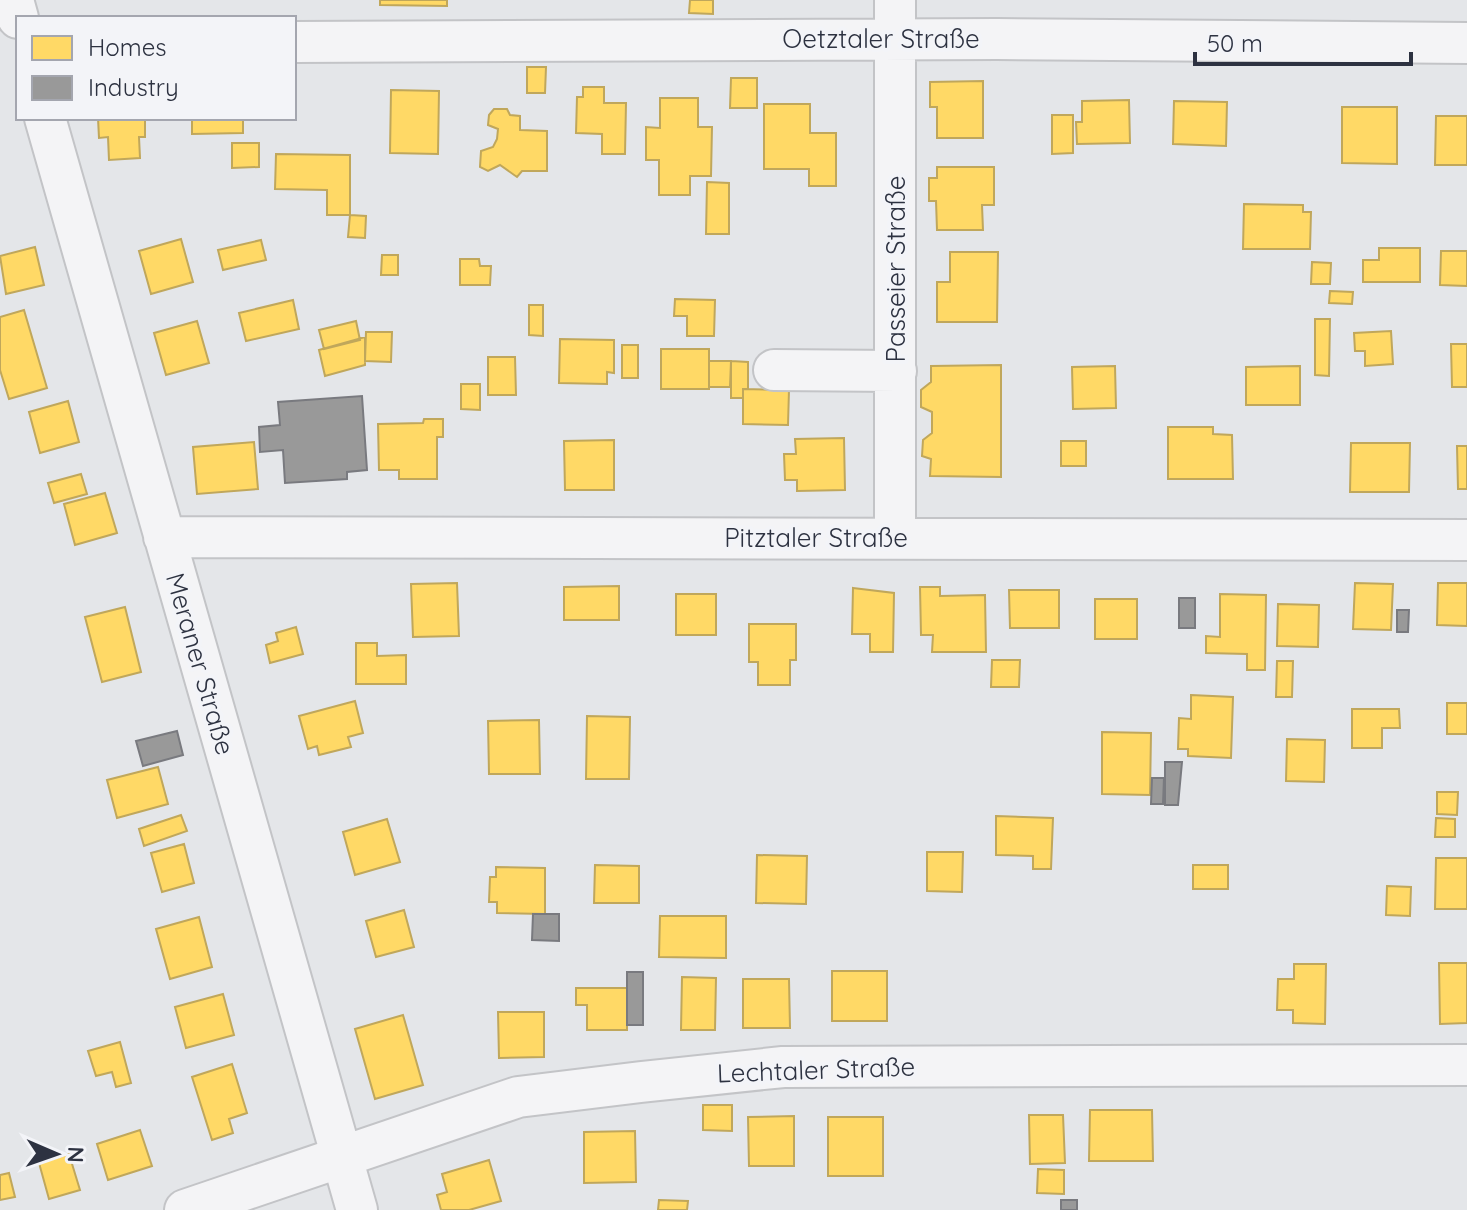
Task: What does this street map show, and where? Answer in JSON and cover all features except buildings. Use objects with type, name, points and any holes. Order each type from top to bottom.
[{"type":"street","name":"Passeier Straße","points":[[895,0],[895,539]]},
{"type":"street","name":"Oetztaler Straße","points":[[296,42],[895,40],[1467,43]]},
{"type":"street","name":"Meraner Straße","points":[[46,120],[357,1210]]},
{"type":"street","points":[[774,370],[896,371]]},
{"type":"street","name":"Pitztaler Straße","points":[[164,537],[1467,540]]},
{"type":"street","name":"Lechtaler Straße","points":[[185,1210],[518,1097],[783,1067],[1467,1065]]}]
